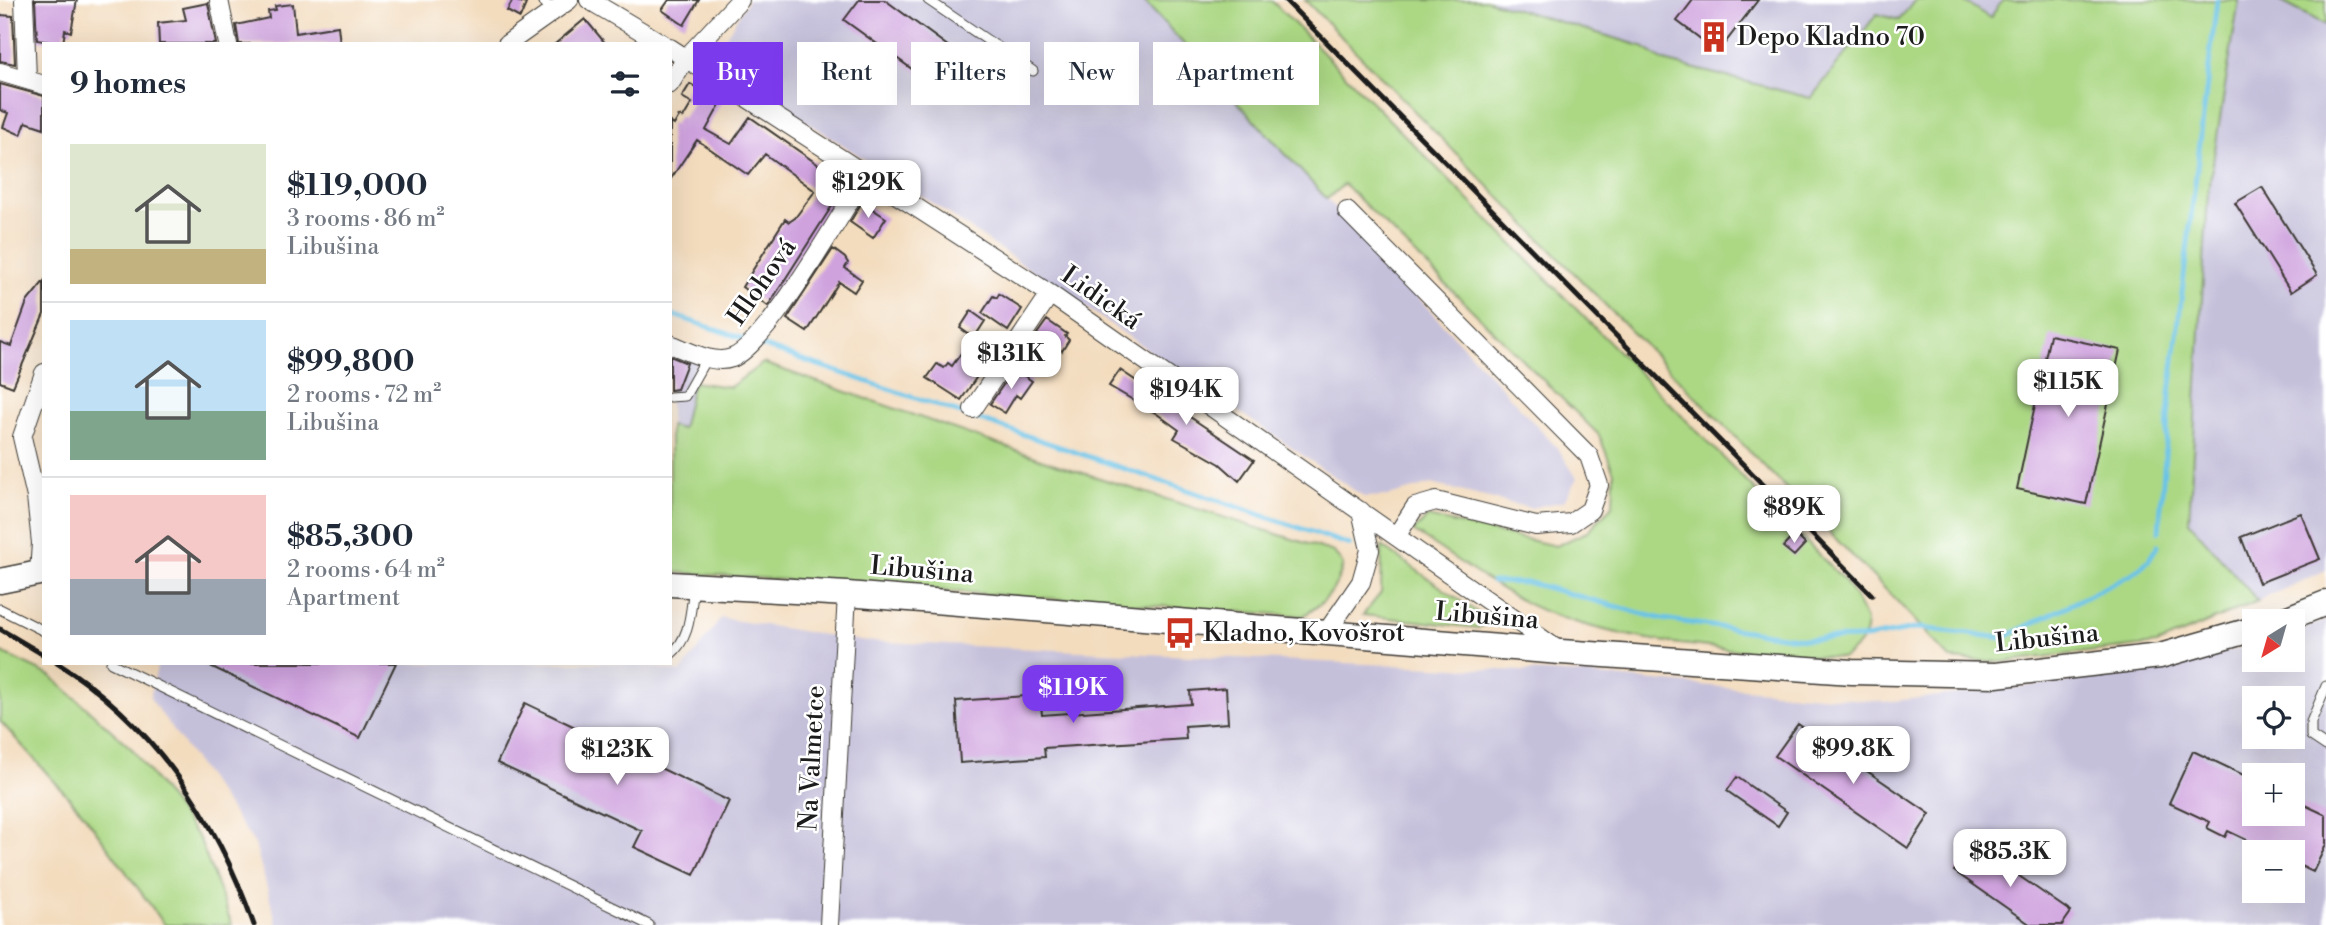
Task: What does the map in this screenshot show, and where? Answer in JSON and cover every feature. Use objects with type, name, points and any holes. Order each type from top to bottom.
[{"type":"main road","points":[[0,581],[41,573]]},
{"type":"main road","name":"Libušina","points":[[682,584],[847,594],[1561,652],[1852,672],[1996,675],[2160,656],[2242,632]]},
{"type":"main road","points":[[2305,611],[2326,603]]},
{"type":"street","points":[[0,72],[35,81],[24,0]]},
{"type":"street","points":[[219,0],[228,42]]},
{"type":"street","points":[[509,42],[547,5],[569,0]]},
{"type":"street","points":[[589,0],[660,42]]},
{"type":"street","points":[[672,81],[687,58],[740,0]]},
{"type":"street","name":"Lidická","points":[[672,49],[1051,294],[1561,652]]},
{"type":"street","name":"Hlohová","points":[[672,345],[723,360],[744,351],[759,338],[866,176]]},
{"type":"street","points":[[1347,211],[1589,456],[1600,485],[1590,510],[1571,523],[1536,526],[1436,501],[1415,508],[1397,535]]},
{"type":"street","points":[[973,409],[1051,294]]},
{"type":"street","points":[[41,573],[41,519],[22,437],[42,379]]},
{"type":"street","points":[[1326,633],[1362,582],[1370,550],[1361,511]]},
{"type":"street","name":"Na Valmetce","points":[[829,925],[847,594]]},
{"type":"lane","points":[[928,0],[1033,71]]},
{"type":"lane","points":[[672,397],[685,396],[707,357]]},
{"type":"lane","points":[[672,654],[680,648],[687,631],[682,584]]},
{"type":"lane","points":[[0,609],[42,630]]},
{"type":"lane","points":[[115,665],[649,925]]},
{"type":"lane","points":[[2326,686],[2311,722],[2311,736],[2326,746]]},
{"type":"shaded area","points":[[748,0],[1143,0],[1182,42],[1153,42],[1153,105],[1240,105],[1559,450],[1577,478],[1564,501],[1530,508],[1431,484],[1389,496],[1364,497],[944,211],[781,105],[783,42],[723,42]]},
{"type":"shaded area","points":[[1486,0],[1914,0],[1899,21],[1877,15],[1811,99],[1664,61],[1641,46]]},
{"type":"shaded area","points":[[1962,0],[2003,0],[1990,18]]},
{"type":"shaded area","points":[[2239,0],[2278,0],[2326,25],[2326,570],[2258,601],[2189,522],[2208,193]]},
{"type":"shaded area","points":[[672,350],[698,359],[682,430],[672,427]]},
{"type":"shaded area","points":[[721,618],[861,641],[1569,673],[1885,702],[2159,671],[2242,647],[2242,672],[2305,672],[2305,628],[2326,620],[2326,925],[277,925],[255,844],[150,698],[158,665],[641,665],[681,672]]},
{"type":"green space","points":[[1143,0],[1271,0],[1312,42],[1182,42]]},
{"type":"green space","points":[[1305,0],[1486,0],[1641,46],[1664,61],[1811,98],[1877,14],[1899,20],[1915,0],[1962,0],[1990,18],[2003,0],[2239,0],[2208,193],[2189,522],[2258,601],[2157,644],[2000,662],[1950,659],[1897,601]]},
{"type":"green space","points":[[2278,0],[2326,0],[2326,25]]},
{"type":"green space","points":[[1319,49],[1844,580],[1866,622],[1866,631],[1855,649],[1842,658],[1733,650],[1624,635],[1589,626],[1554,615],[1517,598],[1413,531],[1428,517],[1556,546],[1587,532],[1613,505],[1614,473],[1599,435],[1344,184],[1327,199],[1240,105],[1319,105]]},
{"type":"green space","points":[[763,363],[1058,465],[1334,552],[1343,565],[1329,595],[1303,616],[672,572],[672,426],[682,429],[693,382],[730,387]]},
{"type":"green space","points":[[1382,546],[1491,622],[1478,628],[1363,615],[1381,593]]},
{"type":"green space","points":[[0,652],[51,676],[132,749],[200,840],[232,925],[165,925],[82,812],[0,721]]},
{"type":"building","points":[[35,0],[77,0],[71,32],[65,30],[63,42],[37,40]]},
{"type":"building","points":[[513,0],[526,4],[520,18],[507,11]]},
{"type":"building","points":[[669,0],[699,0],[684,25],[662,10]]},
{"type":"building","points":[[859,0],[885,0],[942,42],[911,42],[911,68],[897,58],[897,42],[874,42],[844,20]]},
{"type":"building","name":"Depo Kladno 70","points":[[1693,0],[1758,0],[1718,52],[1677,21]]},
{"type":"building","points":[[208,3],[216,42],[159,42],[158,23],[186,20],[183,8]]},
{"type":"building","points":[[293,4],[296,33],[338,26],[340,42],[239,42],[236,25],[269,18],[268,11],[276,10],[275,6]]},
{"type":"building","points":[[0,15],[13,16],[15,64],[0,61]]},
{"type":"building","points":[[585,19],[604,42],[557,42]]},
{"type":"building","points":[[0,84],[42,95],[42,127],[26,122],[21,135],[3,127],[8,113],[0,110]]},
{"type":"building","points":[[690,84],[693,86],[693,105],[720,105],[706,130],[731,144],[750,117],[846,184],[768,306],[742,287],[785,219],[789,222],[795,218],[815,191],[765,154],[748,175],[697,140],[672,177],[672,124],[674,125],[679,116],[683,118],[692,103],[682,97]]},
{"type":"building","points":[[2262,187],[2317,275],[2291,292],[2235,203]]},
{"type":"building","points":[[862,202],[886,218],[873,238],[850,222]]},
{"type":"building","points":[[833,249],[845,258],[848,263],[845,268],[862,280],[854,292],[839,282],[807,332],[787,319]]},
{"type":"building","points":[[42,283],[42,319],[13,387],[0,382],[0,342],[11,346],[27,302]]},
{"type":"building","points":[[999,294],[1022,309],[1008,331],[982,313],[993,296],[997,298]]},
{"type":"building","points":[[971,311],[985,321],[974,338],[960,328]]},
{"type":"building","points":[[1047,320],[1067,334],[1065,336],[1069,340],[1062,351],[1037,334]]},
{"type":"building","points":[[2050,335],[2120,350],[2086,504],[2017,489]]},
{"type":"building","points":[[971,339],[993,353],[961,400],[927,378],[937,364],[944,368],[948,363],[952,366]]},
{"type":"building","points":[[672,357],[687,363],[677,389],[672,390]]},
{"type":"building","points":[[1014,369],[1032,381],[1020,398],[1016,395],[1005,413],[990,404]]},
{"type":"building","points":[[1120,370],[1254,460],[1239,481],[1220,464],[1174,438],[1179,430],[1109,386]]},
{"type":"building","points":[[2301,513],[2320,559],[2259,583],[2241,537]]},
{"type":"building","points":[[1795,534],[1805,544],[1794,556],[1783,547]]},
{"type":"building","points":[[208,665],[395,665],[360,738]]},
{"type":"building","points":[[1226,688],[1228,723],[1185,726],[1186,739],[1044,748],[1045,757],[960,763],[956,701],[1040,695],[1042,715],[1191,704],[1190,691]]},
{"type":"building","points":[[525,703],[729,801],[694,875],[634,847],[642,831],[497,763]]},
{"type":"building","points":[[1798,724],[1930,814],[1908,848],[1775,756]]},
{"type":"building","points":[[2193,751],[2242,774],[2242,826],[2305,826],[2305,805],[2326,815],[2326,845],[2313,872],[2305,868],[2305,840],[2247,840],[2228,831],[2225,837],[2207,828],[2210,822],[2169,803]]},
{"type":"building","points":[[1737,777],[1787,812],[1778,826],[1727,791]]},
{"type":"building","points":[[1973,844],[2071,912],[2062,925],[2031,925],[1954,871]]},
{"type":"waterway","points":[[2159,531],[2170,393],[2217,0]]},
{"type":"waterway","points":[[672,315],[747,340]]},
{"type":"waterway","points":[[756,344],[1350,545]]},
{"type":"waterway","points":[[1492,582],[1530,583],[1662,619],[1804,639],[1866,638],[1920,628],[2003,638],[2130,575],[2148,561],[2158,545]]},
{"type":"railway","points":[[1285,0],[1872,595]]},
{"type":"railway","points":[[0,629],[42,654]]},
{"type":"railway","points":[[60,665],[124,714],[178,777],[221,848],[254,925]]},
{"type":"place","name":"Depo Kladno 70","points":[[1714,37]]},
{"type":"place","name":"Kladno, Kovošrot","points":[[1180,633]]}]
